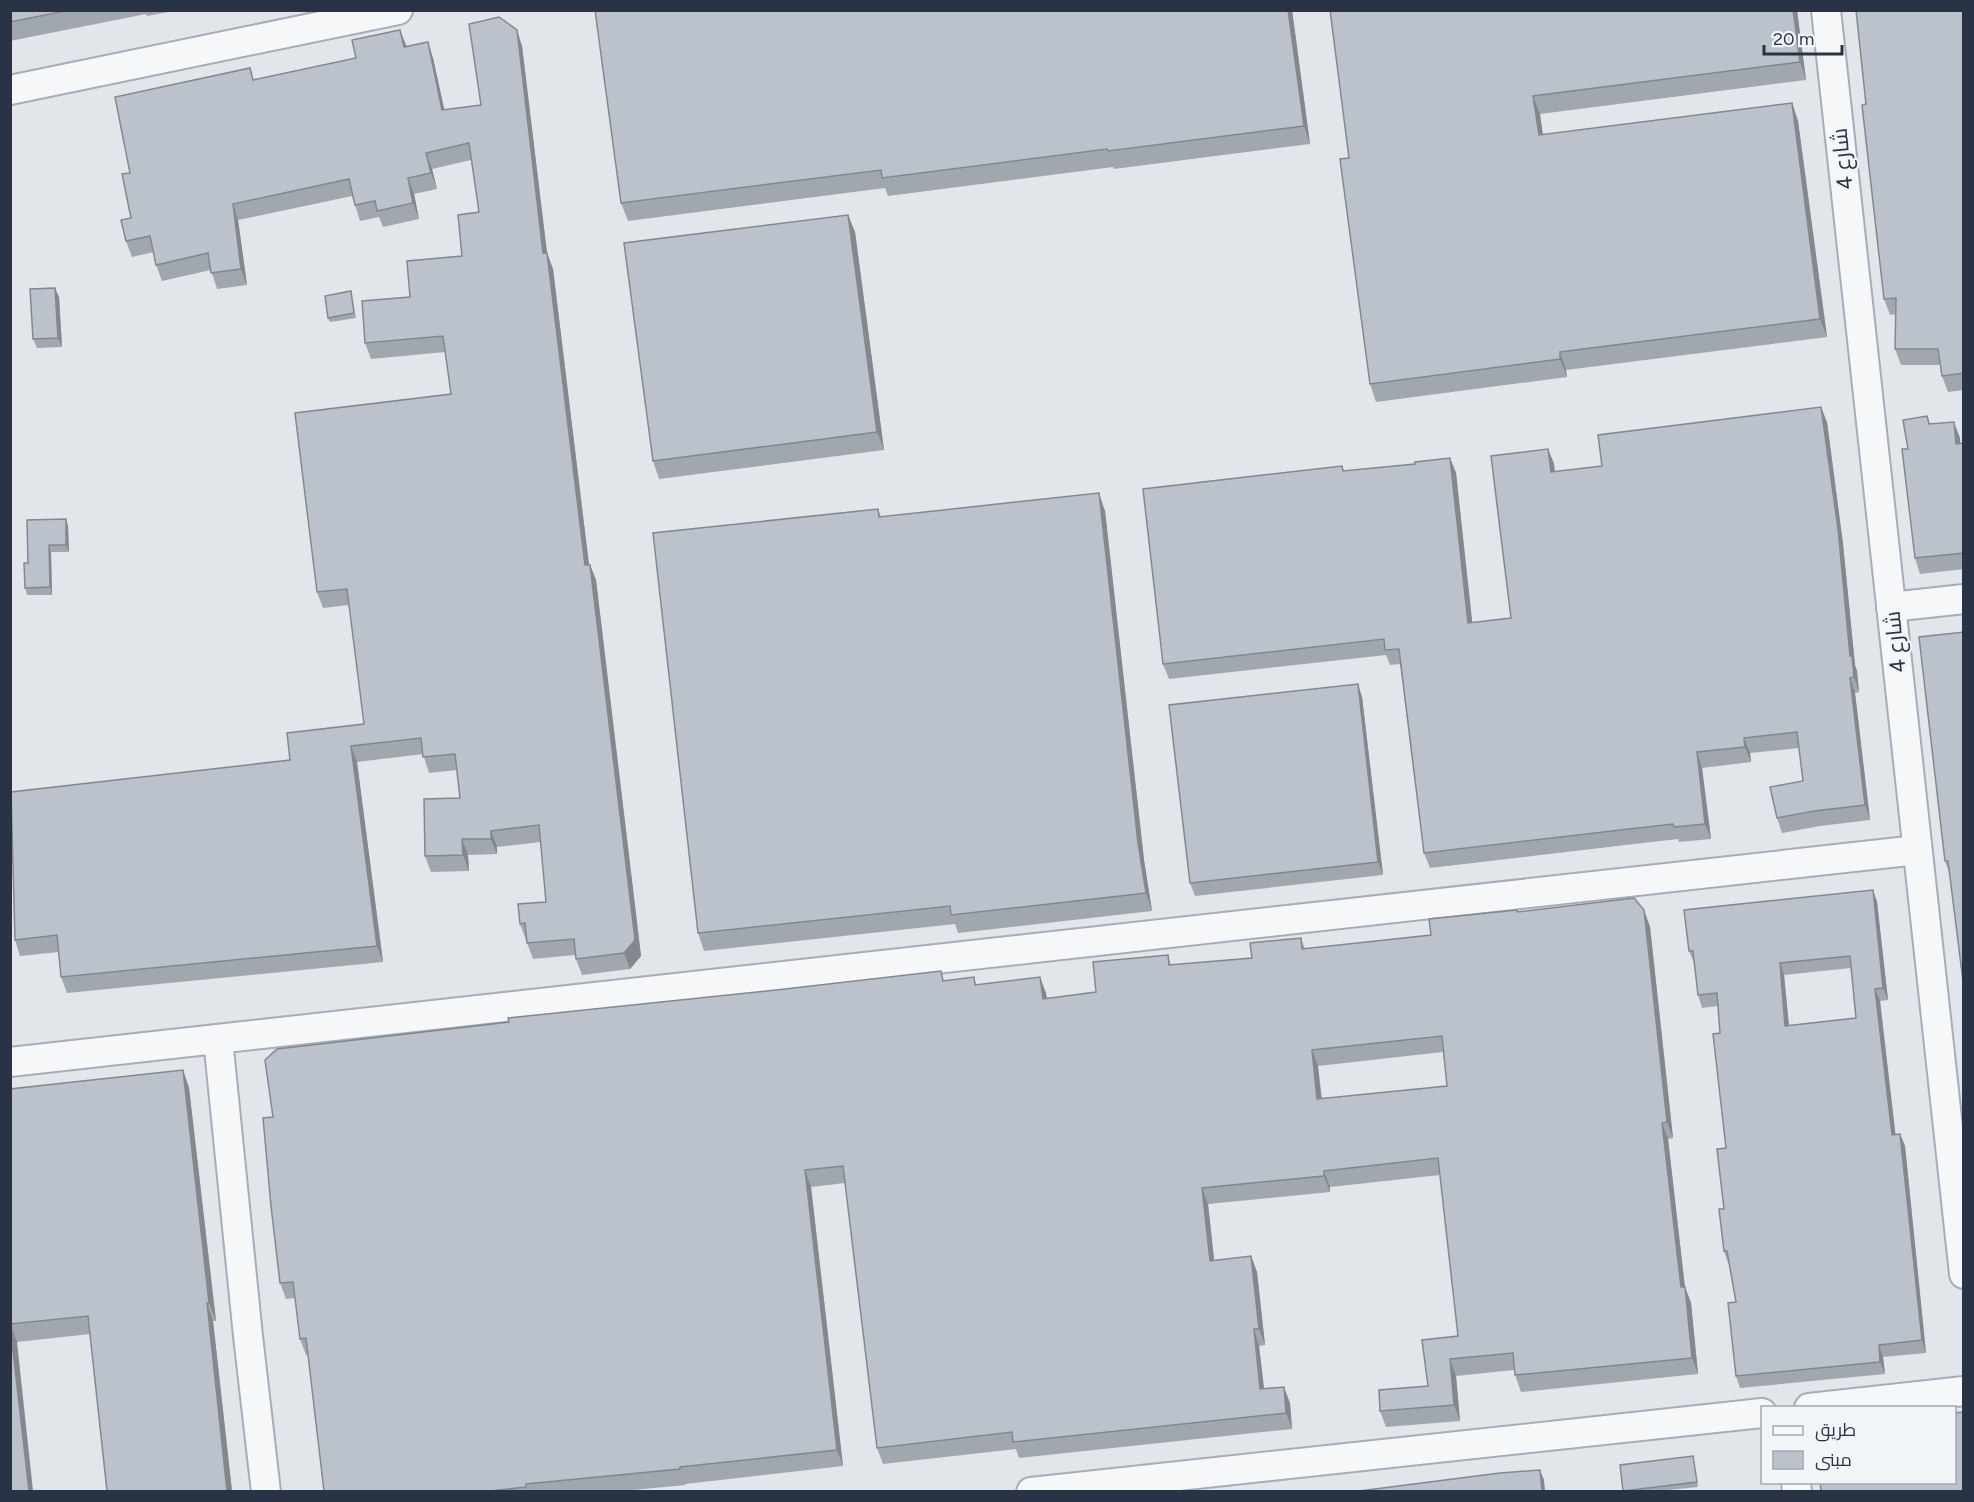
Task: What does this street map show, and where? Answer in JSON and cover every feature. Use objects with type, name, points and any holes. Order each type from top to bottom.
[{"type":"street","points":[[10,90],[398,10]]},
{"type":"street","name":"شارع 4","points":[[1826,10],[1964,1274]]},
{"type":"street","points":[[1891,607],[1964,599]]},
{"type":"street","points":[[10,1062],[1917,850]]},
{"type":"street","points":[[218,1039],[266,1491]]},
{"type":"street","points":[[1819,1406],[1964,1391]]},
{"type":"street","points":[[1031,1491],[1761,1413]]},
{"type":"building","points":[[10,10],[70,10],[10,22]]},
{"type":"building","points":[[595,10],[1288,10],[1304,126],[882,178],[881,170],[621,203]]},
{"type":"building","points":[[1330,10],[1793,10],[1800,62],[1533,96],[1539,135],[1792,103],[1820,319],[1560,352],[1560,359],[1370,384],[1340,159],[1349,158]]},
{"type":"building","points":[[1856,10],[1964,10],[1964,373],[1942,376],[1938,349],[1895,349],[1896,298],[1884,299],[1862,105],[1866,104]]},
{"type":"building","points":[[499,17],[517,30],[543,253],[547,253],[585,565],[590,565],[635,940],[624,953],[576,959],[574,939],[527,943],[525,923],[520,924],[518,904],[546,902],[539,825],[491,831],[491,839],[462,839],[463,855],[425,856],[424,799],[460,798],[455,754],[423,757],[421,738],[351,746],[377,946],[61,977],[57,935],[15,940],[11,792],[290,760],[287,733],[364,724],[347,589],[317,592],[295,413],[451,394],[443,336],[365,343],[362,301],[410,297],[407,261],[462,256],[458,215],[479,212],[469,143],[426,153],[431,173],[408,178],[413,203],[377,211],[375,201],[355,205],[349,179],[233,204],[241,269],[211,273],[208,253],[156,265],[150,236],[126,241],[121,220],[131,218],[122,174],[130,173],[115,97],[250,68],[253,80],[356,58],[352,40],[400,30],[404,47],[428,42],[442,110],[481,105],[469,24]]},
{"type":"building","points":[[848,215],[877,432],[653,461],[624,243]]},
{"type":"building","points":[[55,288],[58,338],[33,339],[30,289]]},
{"type":"building","points":[[351,291],[354,313],[328,318],[325,296]]},
{"type":"building","points":[[1821,407],[1838,529],[1854,677],[1850,678],[1865,805],[1777,818],[1770,787],[1803,781],[1797,732],[1744,738],[1745,747],[1697,752],[1705,824],[1674,827],[1673,824],[1424,853],[1399,649],[1385,650],[1384,639],[1163,664],[1143,489],[1342,466],[1343,471],[1450,458],[1468,623],[1511,618],[1491,456],[1548,449],[1551,472],[1602,466],[1598,435]]},
{"type":"building","points":[[1927,416],[1929,424],[1954,422],[1956,444],[1964,443],[1964,553],[1915,558],[1902,449],[1908,449],[1903,420]]},
{"type":"building","points":[[1099,493],[1138,843],[1146,893],[951,915],[950,906],[698,933],[653,533],[878,509],[879,517]]},
{"type":"building","points":[[66,519],[66,545],[49,545],[50,587],[25,588],[24,563],[28,563],[27,520]]},
{"type":"building","points":[[1964,632],[1964,989],[1948,861],[1945,861],[1919,637]]},
{"type":"building","points":[[1358,684],[1378,862],[1190,883],[1169,705]]},
{"type":"building","points":[[1873,890],[1883,988],[1875,989],[1892,1135],[1900,1134],[1922,1340],[1879,1345],[1880,1362],[1736,1376],[1728,1303],[1736,1302],[1727,1251],[1724,1251],[1719,1209],[1724,1209],[1717,1149],[1726,1148],[1713,1034],[1720,1033],[1717,993],[1698,995],[1693,951],[1689,951],[1684,910]],"holes":[[[1850,956],[1856,1018],[1785,1026],[1780,963]]]},
{"type":"building","points":[[1634,898],[1644,910],[1667,1122],[1662,1123],[1681,1287],[1685,1287],[1692,1358],[1515,1375],[1513,1353],[1450,1359],[1454,1405],[1380,1411],[1379,1390],[1428,1386],[1422,1340],[1458,1336],[1438,1158],[1324,1171],[1324,1176],[1202,1188],[1210,1261],[1251,1256],[1259,1329],[1254,1329],[1260,1389],[1284,1387],[1286,1413],[1013,1442],[1012,1432],[877,1448],[843,1166],[805,1170],[837,1450],[680,1467],[680,1469],[526,1484],[526,1487],[490,1491],[324,1491],[306,1338],[300,1339],[293,1282],[280,1283],[271,1206],[263,1118],[273,1117],[265,1060],[277,1049],[509,1022],[508,1018],[941,971],[943,981],[974,977],[975,985],[1040,977],[1043,999],[1096,992],[1093,962],[1168,955],[1169,965],[1252,958],[1250,943],[1301,938],[1302,949],[1431,935],[1429,919],[1517,910],[1517,912]],"holes":[[[1442,1036],[1447,1086],[1317,1099],[1312,1050]]]},
{"type":"building","points":[[183,1070],[227,1491],[107,1491],[88,1316],[10,1324],[10,1089]]},
{"type":"building","points":[[10,1325],[29,1491],[10,1491]]},
{"type":"building","points":[[1964,1412],[1964,1491],[1821,1491],[1820,1484],[1956,1484],[1956,1413]]},
{"type":"building","points":[[1693,1456],[1697,1482],[1623,1491],[1620,1465]]},
{"type":"building","points":[[1540,1470],[1542,1491],[1359,1491],[1500,1473]]}]
